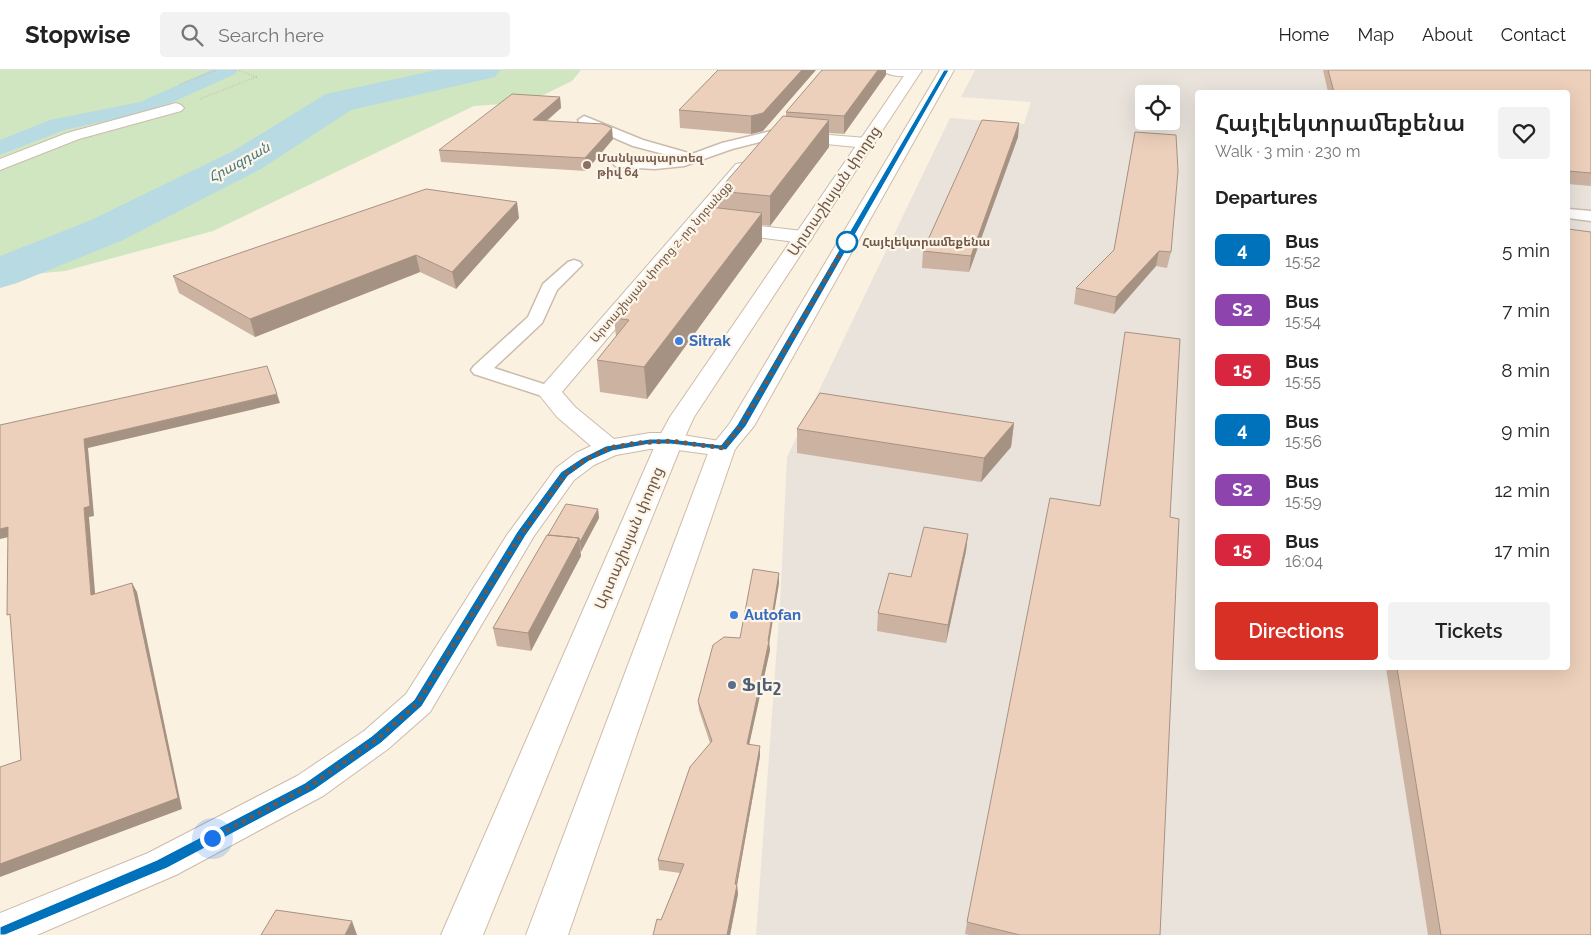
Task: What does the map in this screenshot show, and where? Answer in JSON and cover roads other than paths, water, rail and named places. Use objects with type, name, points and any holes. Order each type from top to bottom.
[{"type":"main road","points":[[889,70],[915,71]]},
{"type":"main road","points":[[547,935],[723,448],[741,426],[947,70]]},
{"type":"main road","name":"Արտաշիսյան փողոց","points":[[462,935],[670,441],[682,417],[915,71]]},
{"type":"main road","points":[[0,165],[73,136],[176,108]]},
{"type":"main road","name":"Արտաշիսյան փողոց 2-րդ նրբանցք","points":[[549,392],[783,120]]},
{"type":"main road","points":[[771,135],[866,143]]},
{"type":"main road","points":[[693,225],[804,237]]},
{"type":"main road","points":[[549,392],[566,412],[609,448]]},
{"type":"main road","points":[[0,932],[162,864],[310,786],[376,740],[418,703],[521,535],[550,492],[565,474],[585,460],[609,448],[650,441],[670,441],[723,448]]},
{"type":"lane","points":[[584,120],[638,143],[669,153],[695,158]]},
{"type":"lane","points":[[620,163],[673,164],[727,146],[771,135]]},
{"type":"lane","points":[[1570,214],[1591,216]]},
{"type":"lane","points":[[549,392],[482,370],[536,319],[549,288],[574,266]]},
{"type":"waterway","points":[[0,148],[58,125],[146,107],[228,70]]},
{"type":"waterway","name":"Հրազդան","points":[[0,273],[105,231],[247,160],[339,102],[483,70]]},
{"type":"place","name":"Մանկապարտեզ թիվ 64","points":[[587,165]]},
{"type":"place","name":"Հայէլեկտրամեքենա","points":[[847,242]]},
{"type":"place","name":"Sitrak","points":[[679,341]]},
{"type":"place","name":"Autofan","points":[[734,615]]},
{"type":"place","name":"Ֆլեշ","points":[[732,685]]}]
